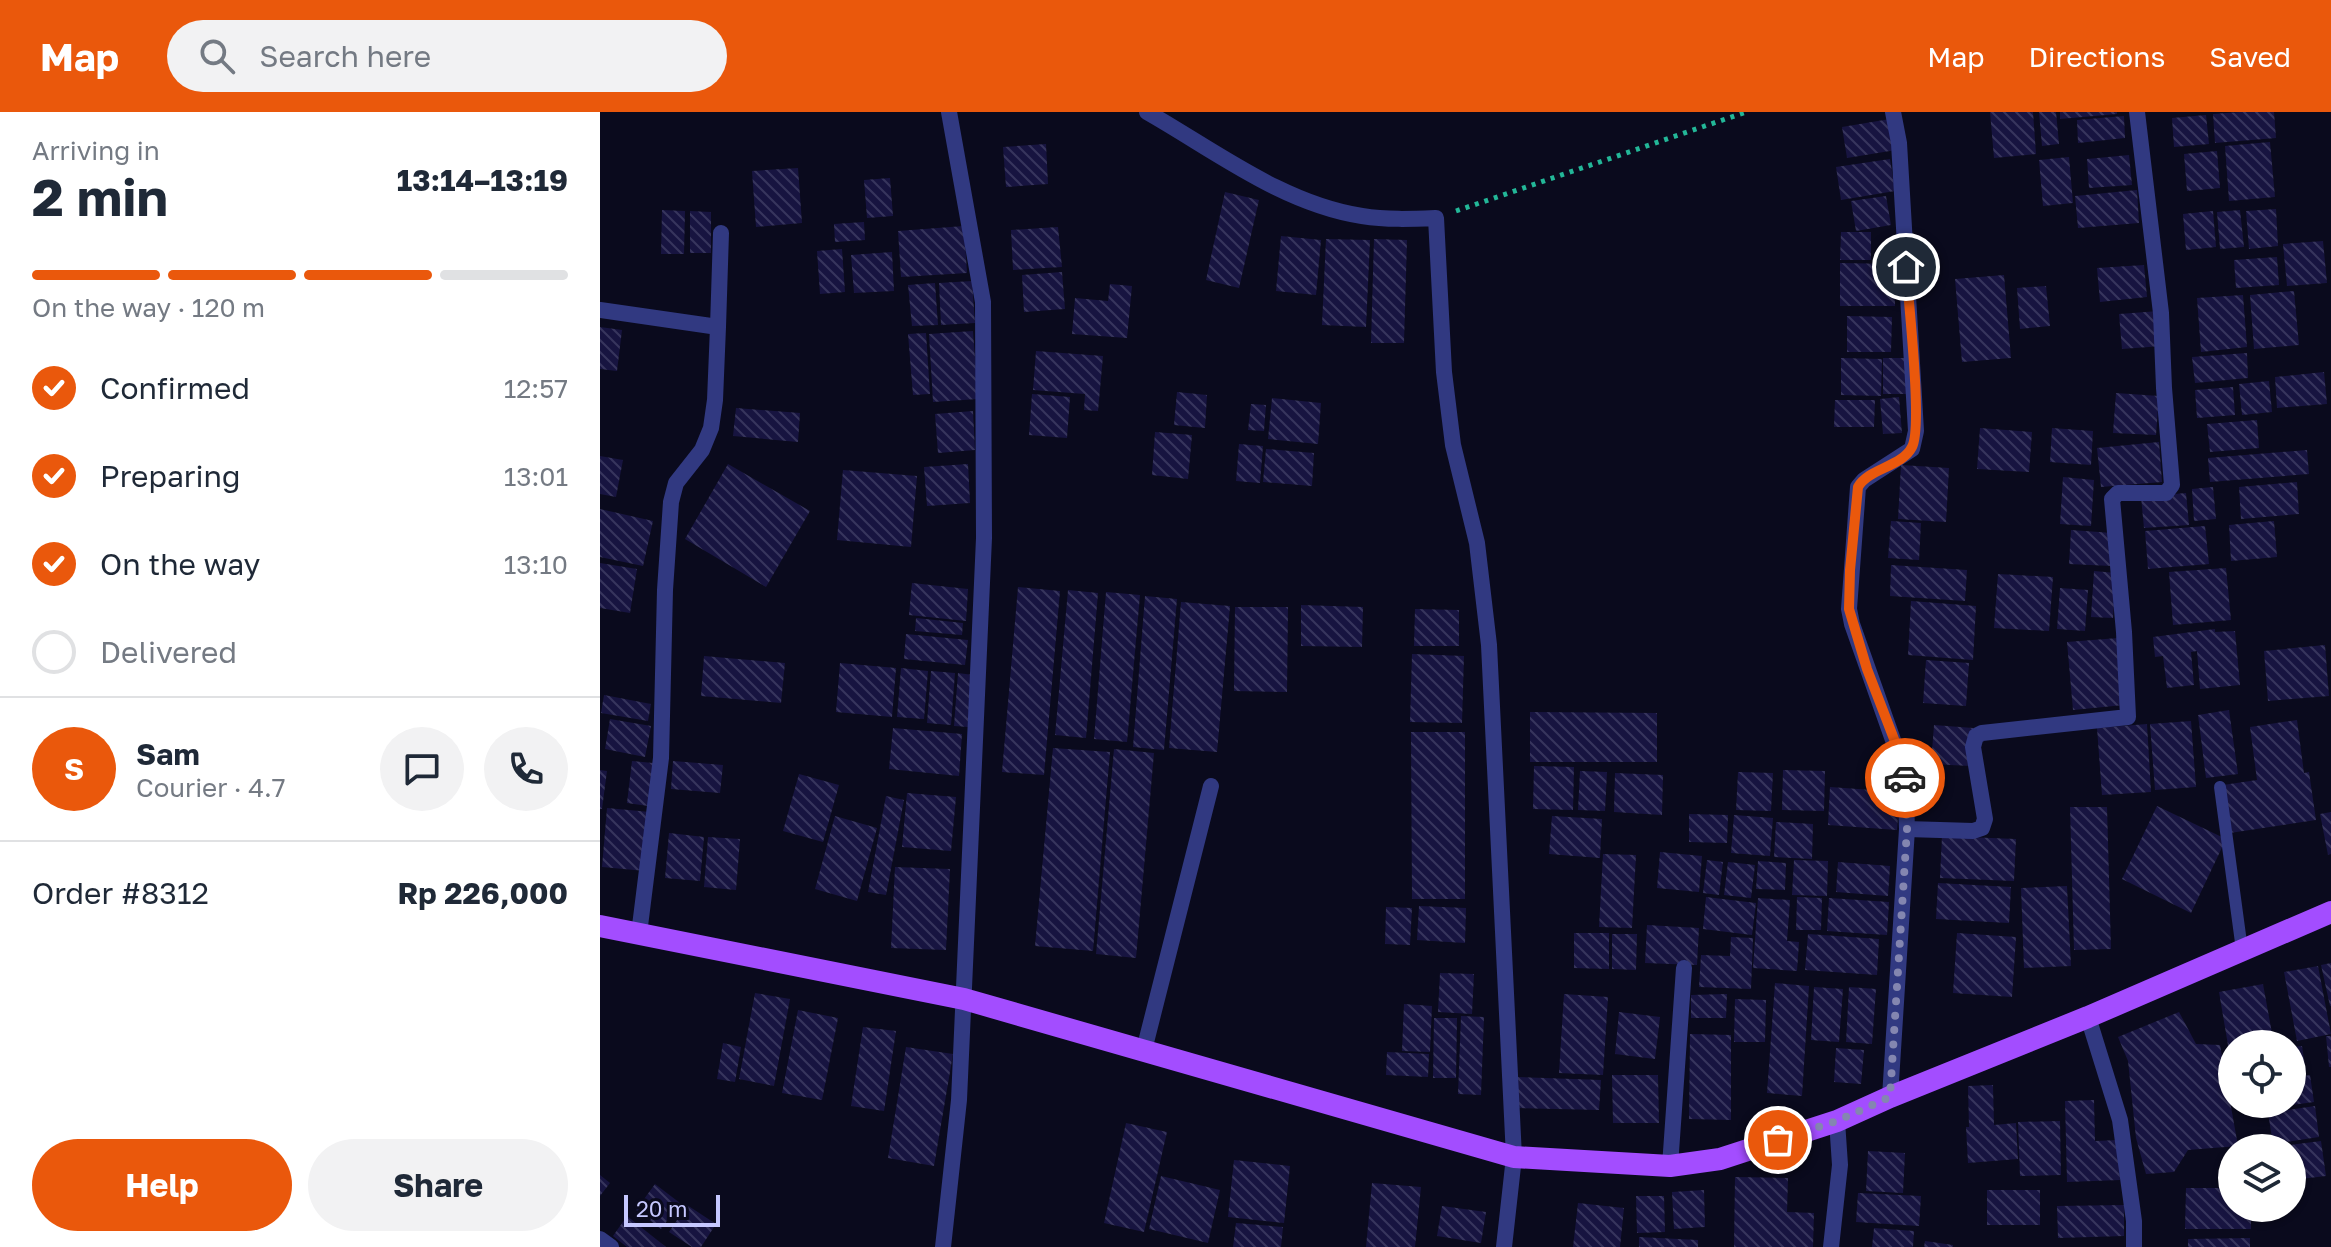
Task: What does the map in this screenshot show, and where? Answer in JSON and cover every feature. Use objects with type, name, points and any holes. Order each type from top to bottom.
[{"type":"main road","points":[[600,926],[964,999],[1514,1157],[1670,1166],[1720,1159],[1837,1121],[2331,912]]},
{"type":"street","points":[[943,1247],[959,1100],[964,999],[984,538],[985,360],[979,269],[949,112]]},
{"type":"street","points":[[1147,112],[1266,182],[1300,198],[1359,216],[1391,220],[1436,218],[1444,372],[1451,430],[1477,543],[1489,645],[1514,1157],[1504,1247]]},
{"type":"street","points":[[1890,1097],[1907,829],[1905,774],[1852,624],[1848,595],[1858,487],[1912,449],[1916,431],[1899,143],[1893,112]]},
{"type":"street","points":[[1907,829],[1973,831],[1982,828],[1985,819],[1973,747],[1976,736],[2128,717],[2112,499],[2118,493],[2166,493],[2172,485],[2161,313],[2137,112]]},
{"type":"street","points":[[639,934],[661,758],[665,590],[671,502],[676,483],[702,450],[711,428],[721,233]]},
{"type":"street","points":[[600,310],[718,327]]},
{"type":"street","points":[[1144,1050],[1211,786]]},
{"type":"street","points":[[1670,1166],[1684,968]]},
{"type":"street","points":[[2088,1017],[2120,1120],[2134,1221],[2134,1247]]},
{"type":"street","points":[[1831,1247],[1840,1165],[1837,1121]]},
{"type":"street","points":[[600,1239],[611,1247]]},
{"type":"lane","points":[[2220,787],[2242,950]]},
{"type":"path","points":[[1436,218],[1746,112]]},
{"type":"building","points":[[1990,112],[2033,112],[2036,154],[1994,158]]},
{"type":"building","points":[[2039,112],[2056,112],[2059,144],[2042,146]]},
{"type":"building","points":[[2060,112],[2117,112],[2117,114],[2060,119]]},
{"type":"building","points":[[2274,112],[2276,138],[2215,143],[2213,114]]},
{"type":"building","points":[[2206,115],[2209,144],[2174,147],[2172,118]]},
{"type":"building","points":[[2124,116],[2125,138],[2078,143],[2077,120]]},
{"type":"building","points":[[1890,119],[1896,150],[1847,158],[1842,127]]},
{"type":"building","points":[[2270,142],[2275,197],[2229,201],[2225,146]]},
{"type":"building","points":[[1046,144],[1048,184],[1006,187],[1003,147]]},
{"type":"building","points":[[2217,151],[2220,188],[2187,191],[2184,154]]},
{"type":"building","points":[[2129,155],[2132,185],[2089,188],[2087,159]]},
{"type":"building","points":[[2069,157],[2073,203],[2043,206],[2039,160]]},
{"type":"building","points":[[1890,159],[1895,191],[1841,200],[1836,167]]},
{"type":"building","points":[[798,168],[802,223],[756,227],[752,171]]},
{"type":"building","points":[[890,178],[893,216],[867,218],[864,180]]},
{"type":"building","points":[[2137,190],[2139,223],[2078,228],[2075,196]]},
{"type":"building","points":[[1225,192],[1259,200],[1239,288],[1206,280]]},
{"type":"building","points":[[1886,196],[1891,225],[1856,231],[1851,201]]},
{"type":"building","points":[[2276,209],[2278,246],[2249,249],[2246,211]]},
{"type":"building","points":[[662,210],[685,211],[684,254],[661,254]]},
{"type":"building","points":[[2240,210],[2244,247],[2220,249],[2217,212]]},
{"type":"building","points":[[690,211],[711,212],[711,253],[690,253]]},
{"type":"building","points":[[2213,211],[2216,247],[2186,250],[2183,214]]},
{"type":"building","points":[[864,222],[865,240],[835,242],[834,224]]},
{"type":"building","points":[[964,226],[967,273],[901,277],[898,231]]},
{"type":"building","points":[[1058,227],[1062,267],[1013,270],[1011,230]]},
{"type":"building","points":[[1841,232],[1871,232],[1871,260],[1840,260]]},
{"type":"building","points":[[1281,236],[1321,240],[1316,295],[1276,291]]},
{"type":"building","points":[[1326,239],[1370,240],[1366,327],[1322,325]]},
{"type":"building","points":[[1374,239],[1407,240],[1404,343],[1371,343]]},
{"type":"building","points":[[2323,241],[2327,283],[2287,286],[2283,244]]},
{"type":"building","points":[[842,249],[845,292],[820,294],[817,251]]},
{"type":"building","points":[[892,252],[894,291],[854,293],[851,255]]},
{"type":"building","points":[[2277,257],[2279,285],[2236,288],[2234,260]]},
{"type":"building","points":[[1840,263],[1895,264],[1895,306],[1840,306]]},
{"type":"building","points":[[2144,265],[2147,297],[2100,302],[2097,268]]},
{"type":"building","points":[[1062,272],[1065,309],[1024,312],[1022,275]]},
{"type":"building","points":[[2004,275],[2011,358],[1962,362],[1955,279]]},
{"type":"building","points":[[972,281],[975,323],[941,325],[939,283]]},
{"type":"building","points":[[935,283],[938,325],[912,326],[908,285]]},
{"type":"building","points":[[1110,284],[1132,286],[1127,338],[1072,334],[1075,298],[1108,301]]},
{"type":"building","points":[[2046,286],[2050,326],[2020,329],[2017,288]]},
{"type":"building","points":[[2294,291],[2299,345],[2254,349],[2250,295]]},
{"type":"building","points":[[2243,295],[2247,347],[2201,352],[2197,298]]},
{"type":"building","points":[[2159,311],[2162,346],[2122,349],[2119,314]]},
{"type":"building","points":[[1847,316],[1892,317],[1891,352],[1847,352]]},
{"type":"building","points":[[600,327],[622,330],[617,371],[600,369]]},
{"type":"building","points":[[973,331],[978,399],[933,402],[929,334]]},
{"type":"building","points":[[926,333],[930,394],[913,395],[908,334]]},
{"type":"building","points":[[1036,351],[1103,356],[1098,411],[1084,410],[1085,394],[1033,390]]},
{"type":"building","points":[[2247,353],[2248,378],[2195,383],[2192,357]]},
{"type":"building","points":[[1841,358],[1882,359],[1881,396],[1841,395]]},
{"type":"building","points":[[1883,358],[1906,358],[1906,394],[1883,394]]},
{"type":"building","points":[[2324,372],[2327,404],[2277,408],[2275,377]]},
{"type":"building","points":[[2269,381],[2272,412],[2242,415],[2239,384]]},
{"type":"building","points":[[2233,387],[2235,415],[2197,418],[2195,390]]},
{"type":"building","points":[[1177,392],[1207,395],[1205,428],[1174,425]]},
{"type":"building","points":[[2116,393],[2159,396],[2156,435],[2113,433]]},
{"type":"building","points":[[1032,394],[1070,397],[1067,438],[1029,435]]},
{"type":"building","points":[[1899,397],[1902,433],[1883,434],[1880,399]]},
{"type":"building","points":[[1272,398],[1321,403],[1318,444],[1268,439]]},
{"type":"building","points":[[1835,400],[1875,400],[1874,427],[1834,427]]},
{"type":"building","points":[[1251,404],[1266,405],[1264,431],[1248,430]]},
{"type":"building","points":[[736,408],[800,413],[798,442],[733,436]]},
{"type":"building","points":[[973,411],[975,450],[938,453],[935,414]]},
{"type":"building","points":[[2257,420],[2259,448],[2210,452],[2207,424]]},
{"type":"building","points":[[1980,428],[2032,432],[2029,472],[1977,469]]},
{"type":"building","points":[[2052,428],[2093,431],[2091,465],[2050,462]]},
{"type":"building","points":[[1155,432],[1192,435],[1188,479],[1152,475]]},
{"type":"building","points":[[2159,442],[2162,482],[2101,487],[2097,448]]},
{"type":"building","points":[[1239,444],[1263,446],[1260,483],[1236,481]]},
{"type":"building","points":[[1266,449],[1314,453],[1312,486],[1263,482]]},
{"type":"building","points":[[2307,450],[2309,474],[2210,482],[2208,458]]},
{"type":"building","points":[[600,456],[623,460],[616,497],[600,494]]},
{"type":"building","points":[[728,464],[810,511],[766,587],[685,539]]},
{"type":"building","points":[[968,464],[970,503],[927,506],[924,467]]},
{"type":"building","points":[[1901,465],[1949,468],[1946,522],[1898,519]]},
{"type":"building","points":[[843,470],[917,476],[911,547],[837,540]]},
{"type":"building","points":[[2063,477],[2094,480],[2091,526],[2060,524]]},
{"type":"building","points":[[2297,482],[2299,514],[2241,519],[2239,487]]},
{"type":"building","points":[[2213,487],[2216,519],[2194,521],[2192,489]]},
{"type":"building","points":[[2186,493],[2189,525],[2144,528],[2141,497]]},
{"type":"building","points":[[600,509],[653,521],[643,566],[600,557]]},
{"type":"building","points":[[1891,521],[1921,523],[1919,560],[1888,558]]},
{"type":"building","points":[[2274,521],[2277,557],[2231,561],[2229,525]]},
{"type":"building","points":[[2205,526],[2209,564],[2148,569],[2145,531]]},
{"type":"building","points":[[2071,530],[2113,533],[2111,566],[2069,564]]},
{"type":"building","points":[[600,563],[637,569],[630,613],[600,608]]},
{"type":"building","points":[[1891,565],[1967,570],[1965,601],[1890,596]]},
{"type":"building","points":[[2226,568],[2231,620],[2173,625],[2169,572]]},
{"type":"building","points":[[2094,571],[2116,573],[2113,618],[2091,617]]},
{"type":"building","points":[[1998,574],[2053,577],[2049,631],[1994,628]]},
{"type":"building","points":[[912,583],[968,589],[966,621],[909,615]]},
{"type":"building","points":[[1018,587],[1060,591],[1044,775],[1002,772]]},
{"type":"building","points":[[2060,588],[2088,590],[2085,631],[2057,629]]},
{"type":"building","points":[[1068,590],[1098,593],[1086,738],[1055,735]]},
{"type":"building","points":[[1106,592],[1140,595],[1127,742],[1094,739]]},
{"type":"building","points":[[1145,596],[1177,599],[1164,750],[1133,747]]},
{"type":"building","points":[[1911,601],[1976,606],[1973,660],[1908,655]]},
{"type":"building","points":[[1181,602],[1230,606],[1217,752],[1169,748]]},
{"type":"building","points":[[1301,605],[1363,607],[1362,647],[1301,646]]},
{"type":"building","points":[[1235,607],[1288,607],[1287,692],[1234,691]]},
{"type":"building","points":[[1415,609],[1459,610],[1459,646],[1414,646]]},
{"type":"building","points":[[916,618],[963,623],[962,635],[915,631]]},
{"type":"building","points":[[2215,629],[2215,632],[2235,631],[2240,685],[2200,689],[2197,651],[2191,652],[2194,685],[2167,688],[2163,656],[2155,657],[2153,637]]},
{"type":"building","points":[[906,634],[968,640],[965,665],[904,659]]},
{"type":"building","points":[[2118,638],[2124,705],[2073,710],[2067,642]]},
{"type":"building","points":[[2325,645],[2329,696],[2268,701],[2264,651]]},
{"type":"building","points":[[1412,654],[1464,656],[1462,723],[1410,722]]},
{"type":"building","points":[[704,656],[785,663],[781,703],[701,696]]},
{"type":"building","points":[[1926,660],[1969,663],[1966,706],[1923,703]]},
{"type":"building","points":[[840,663],[896,668],[892,717],[836,712]]},
{"type":"building","points":[[901,668],[928,671],[924,719],[897,717]]},
{"type":"building","points":[[931,671],[955,673],[951,725],[927,723]]},
{"type":"building","points":[[958,673],[973,675],[968,727],[954,726]]},
{"type":"building","points":[[604,695],[651,704],[648,721],[601,713]]},
{"type":"building","points":[[2229,710],[2238,774],[2206,778],[2198,715]]},
{"type":"building","points":[[1530,712],[1657,713],[1657,762],[1530,762]]},
{"type":"building","points":[[610,719],[651,726],[645,757],[605,749]]},
{"type":"building","points":[[2297,720],[2304,773],[2309,772],[2316,820],[2230,833],[2223,785],[2257,780],[2250,727]]},
{"type":"building","points":[[2191,721],[2196,787],[2155,790],[2150,724]]},
{"type":"building","points":[[2147,724],[2151,792],[2102,795],[2097,728]]},
{"type":"building","points":[[1934,725],[1973,728],[1970,766],[1931,764]]},
{"type":"building","points":[[893,728],[962,734],[959,776],[889,769]]},
{"type":"building","points":[[1411,732],[1465,732],[1465,899],[1412,899]]},
{"type":"building","points":[[1053,748],[1110,752],[1093,951],[1035,946]]},
{"type":"building","points":[[1114,749],[1154,753],[1136,958],[1096,954]]},
{"type":"building","points":[[632,761],[653,763],[648,806],[627,803]]},
{"type":"building","points":[[673,761],[723,765],[720,793],[671,789]]},
{"type":"building","points":[[1534,766],[1574,767],[1573,810],[1533,809]]},
{"type":"building","points":[[600,770],[607,771],[602,809],[600,809]]},
{"type":"building","points":[[1783,770],[1825,771],[1824,811],[1782,810]]},
{"type":"building","points":[[1580,771],[1607,772],[1605,811],[1578,810]]},
{"type":"building","points":[[1738,772],[1773,773],[1771,811],[1736,810]]},
{"type":"building","points":[[1615,773],[1663,775],[1662,815],[1614,812]]},
{"type":"building","points":[[799,774],[839,785],[823,842],[783,831]]},
{"type":"building","points":[[1830,787],[1900,792],[1897,830],[1828,825]]},
{"type":"building","points":[[907,793],[956,797],[951,851],[902,847]]},
{"type":"building","points":[[886,796],[904,800],[886,895],[868,892]]},
{"type":"building","points":[[2157,806],[2226,839],[2191,913],[2122,879]]},
{"type":"building","points":[[2070,807],[2107,807],[2111,949],[2074,950]]},
{"type":"building","points":[[607,808],[650,812],[645,871],[602,867]]},
{"type":"building","points":[[2331,812],[2331,854],[2328,855],[2320,814]]},
{"type":"building","points":[[1689,814],[1728,815],[1727,843],[1689,842]]},
{"type":"building","points":[[1734,815],[1773,818],[1770,856],[1731,853]]},
{"type":"building","points":[[835,816],[877,828],[857,901],[815,889]]},
{"type":"building","points":[[1552,816],[1602,819],[1600,858],[1549,854]]},
{"type":"building","points":[[1776,822],[1813,824],[1812,859],[1774,857]]},
{"type":"building","points":[[669,833],[704,837],[700,881],[665,878]]},
{"type":"building","points":[[1942,836],[2016,839],[2014,881],[1940,878]]},
{"type":"building","points":[[708,837],[740,839],[736,890],[704,887]]},
{"type":"building","points":[[1660,852],[1702,856],[1699,892],[1657,888]]},
{"type":"building","points":[[1603,854],[1636,855],[1632,928],[1599,927]]},
{"type":"building","points":[[1707,860],[1723,862],[1719,895],[1703,893]]},
{"type":"building","points":[[1794,860],[1828,861],[1827,896],[1792,895]]},
{"type":"building","points":[[1758,861],[1786,863],[1785,890],[1756,889]]},
{"type":"building","points":[[1728,862],[1755,865],[1751,898],[1724,895]]},
{"type":"building","points":[[1838,862],[1890,866],[1888,896],[1836,892]]},
{"type":"building","points":[[895,867],[950,869],[946,950],[891,948]]},
{"type":"building","points":[[1938,883],[2011,887],[2009,923],[1936,919]]},
{"type":"building","points":[[2067,886],[2071,966],[2024,968],[2021,888]]},
{"type":"building","points":[[1706,897],[1756,903],[1752,935],[1703,929]]},
{"type":"building","points":[[1797,897],[1822,898],[1821,930],[1796,930]]},
{"type":"building","points":[[1758,898],[1790,900],[1787,941],[1799,942],[1797,971],[1753,968]]},
{"type":"building","points":[[1829,898],[1889,902],[1887,935],[1827,931]]},
{"type":"building","points":[[1419,906],[1466,908],[1465,943],[1417,940]]},
{"type":"building","points":[[1386,907],[1412,908],[1410,945],[1385,944]]},
{"type":"building","points":[[1647,925],[1699,928],[1697,965],[1645,963]]},
{"type":"building","points":[[1574,933],[1609,933],[1609,969],[1574,968]]},
{"type":"building","points":[[1957,933],[2016,937],[2012,997],[1953,993]]},
{"type":"building","points":[[1612,934],[1637,934],[1636,970],[1612,969]]},
{"type":"building","points":[[1808,934],[1879,939],[1877,975],[1805,970]]},
{"type":"building","points":[[1731,937],[1753,938],[1751,989],[1699,987],[1701,955],[1730,956]]},
{"type":"building","points":[[2331,963],[2331,1006],[2330,1006],[2321,965]]},
{"type":"building","points":[[2318,966],[2331,1034],[2306,1039],[2306,1030],[2295,1030],[2284,972]]},
{"type":"building","points":[[1440,973],[1474,974],[1472,1014],[1438,1012]]},
{"type":"building","points":[[1775,983],[1809,986],[1802,1096],[1767,1093]]},
{"type":"building","points":[[2263,984],[2271,1030],[2225,1030],[2219,992]]},
{"type":"building","points":[[1814,987],[1843,989],[1839,1042],[1811,1040]]},
{"type":"building","points":[[1849,987],[1876,989],[1872,1044],[1846,1042]]},
{"type":"building","points":[[755,993],[790,999],[774,1086],[739,1079]]},
{"type":"building","points":[[1564,994],[1608,997],[1603,1075],[1559,1073]]},
{"type":"building","points":[[1727,994],[1726,1018],[1691,1018],[1691,995]]},
{"type":"building","points":[[1735,999],[1766,1000],[1765,1042],[1734,1042]]},
{"type":"building","points":[[1404,1004],[1432,1006],[1430,1052],[1402,1051]]},
{"type":"building","points":[[798,1010],[838,1018],[822,1100],[782,1093]]},
{"type":"building","points":[[1619,1012],[1660,1017],[1655,1059],[1615,1054]]},
{"type":"building","points":[[2179,1012],[2196,1044],[2218,1045],[2218,1118],[2233,1118],[2236,1134],[2218,1134],[2218,1148],[2188,1150],[2174,1172],[2146,1174],[2136,1138],[2128,1061],[2118,1037]]},
{"type":"building","points":[[1461,1016],[1484,1017],[1481,1095],[1458,1094]]},
{"type":"building","points":[[1434,1018],[1457,1018],[1456,1078],[1433,1078]]},
{"type":"building","points":[[863,1027],[896,1031],[884,1111],[851,1106]]},
{"type":"building","points":[[1690,1034],[1731,1035],[1731,1120],[1689,1119]]},
{"type":"building","points":[[2326,1036],[2331,1036],[2331,1067],[2329,1067]]},
{"type":"building","points":[[723,1043],[741,1047],[735,1082],[717,1079]]},
{"type":"building","points":[[906,1047],[953,1054],[934,1166],[888,1158]]},
{"type":"building","points":[[1836,1048],[1864,1050],[1861,1084],[1834,1082]]},
{"type":"building","points":[[1387,1052],[1429,1054],[1428,1077],[1386,1075]]},
{"type":"building","points":[[1612,1075],[1658,1075],[1659,1123],[1613,1123]]},
{"type":"building","points":[[2310,1075],[2314,1102],[2306,1103],[2306,1076]]},
{"type":"building","points":[[1517,1077],[1601,1080],[1599,1110],[1516,1108]]},
{"type":"building","points":[[1993,1085],[1994,1125],[2016,1123],[2018,1159],[1968,1163],[1968,1086]]},
{"type":"building","points":[[2094,1100],[2095,1141],[2118,1140],[2120,1180],[2067,1182],[2065,1101]]},
{"type":"building","points":[[2315,1106],[2319,1137],[2306,1139],[2306,1134],[2271,1134],[2269,1118],[2306,1118],[2306,1107]]},
{"type":"building","points":[[2060,1121],[2061,1175],[2020,1176],[2018,1122]]},
{"type":"building","points":[[1126,1123],[1167,1132],[1144,1232],[1104,1223]]},
{"type":"building","points":[[2321,1141],[2326,1176],[2306,1178],[2306,1143]]},
{"type":"building","points":[[1868,1151],[1905,1153],[1903,1193],[1866,1191]]},
{"type":"building","points":[[1234,1160],[1290,1166],[1284,1223],[1228,1217]]},
{"type":"building","points":[[600,1175],[610,1183],[600,1196]]},
{"type":"building","points":[[1161,1176],[1220,1190],[1208,1243],[1149,1229]]},
{"type":"building","points":[[1735,1177],[1788,1178],[1787,1212],[1814,1213],[1813,1247],[1734,1247]]},
{"type":"building","points":[[1372,1183],[1421,1187],[1415,1247],[1366,1247]]},
{"type":"building","points":[[655,1184],[680,1203],[661,1229],[636,1210]]},
{"type":"building","points":[[2186,1188],[2218,1188],[2218,1222],[2251,1222],[2251,1229],[2185,1229]]},
{"type":"building","points":[[1704,1190],[1705,1227],[1674,1229],[1672,1192]]},
{"type":"building","points":[[1987,1190],[2040,1190],[2040,1225],[1987,1225]]},
{"type":"building","points":[[1858,1193],[1921,1196],[1919,1226],[1856,1222]]},
{"type":"building","points":[[1636,1196],[1664,1196],[1665,1232],[1637,1233]]},
{"type":"building","points":[[1578,1203],[1624,1208],[1620,1247],[1573,1247]]},
{"type":"building","points":[[687,1205],[716,1224],[701,1247],[692,1247],[669,1232]]},
{"type":"building","points":[[2124,1205],[2124,1236],[2058,1238],[2057,1206]]},
{"type":"building","points":[[1442,1206],[1486,1212],[1481,1243],[1437,1236]]},
{"type":"building","points":[[627,1216],[666,1247],[627,1247],[613,1236]]},
{"type":"building","points":[[1236,1223],[1283,1227],[1281,1247],[1233,1247]]},
{"type":"building","points":[[1874,1228],[1914,1231],[1913,1247],[1872,1247]]},
{"type":"building","points":[[1639,1237],[1698,1240],[1698,1247],[1639,1247]]},
{"type":"building","points":[[2250,1238],[2250,1247],[2188,1247],[2188,1239]]},
{"type":"building","points":[[1925,1241],[1953,1245],[1953,1247],[1924,1247]]},
{"type":"way so far","points":[[1778,1140],[1837,1121],[1890,1097],[1907,829],[1905,778]]},
{"type":"route","points":[[1905,778],[1899,752],[1852,624],[1848,595],[1858,487],[1912,449],[1916,431],[1906,267]]}]
